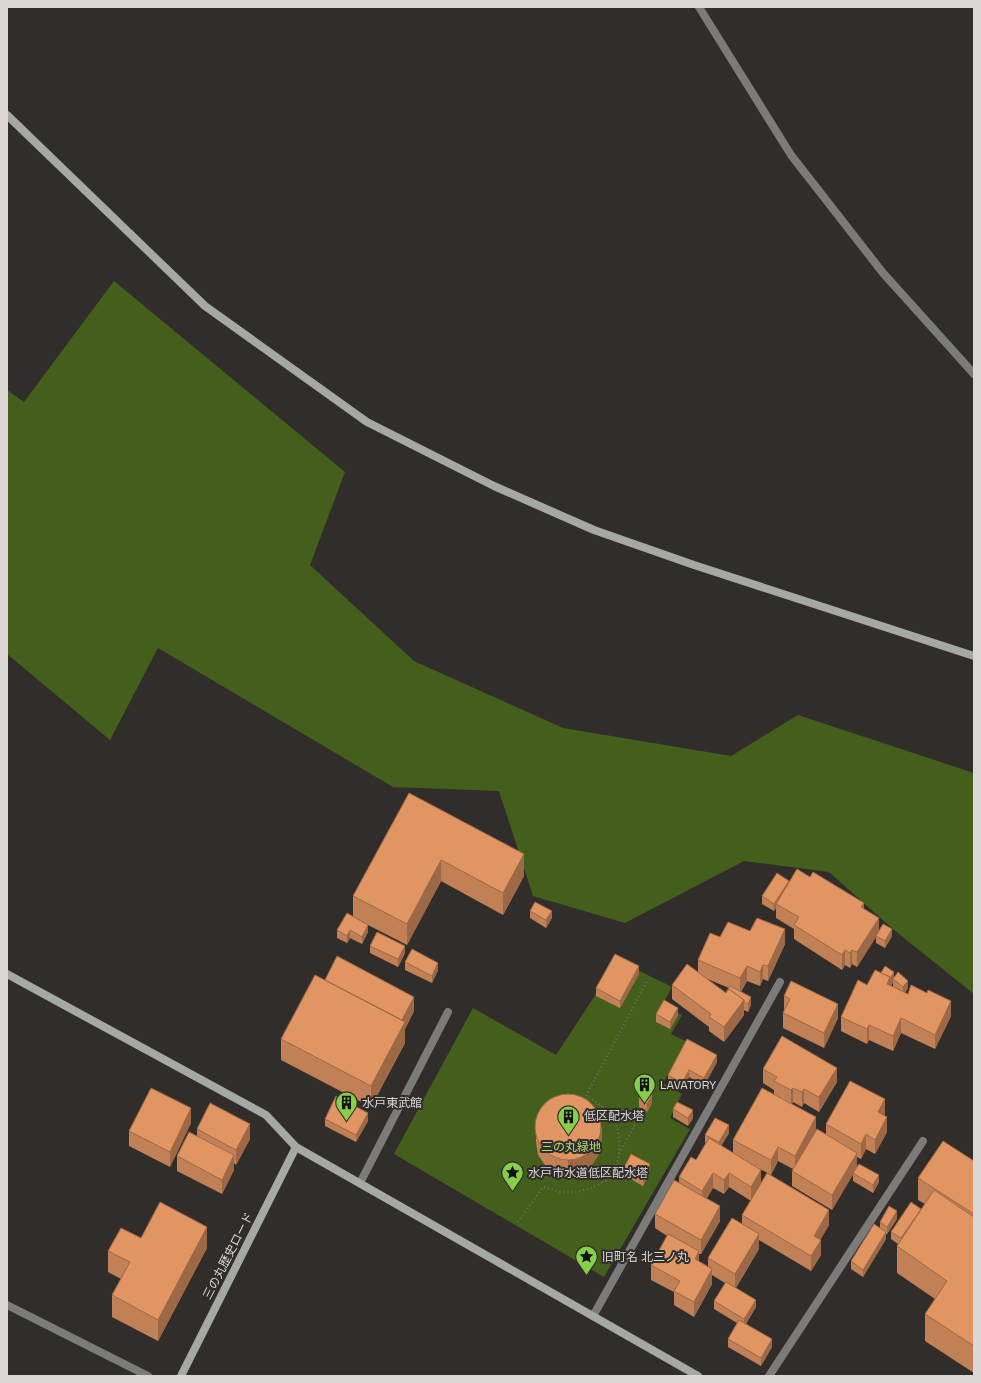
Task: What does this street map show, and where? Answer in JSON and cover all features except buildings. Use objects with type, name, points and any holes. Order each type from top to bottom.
[{"type":"street","points":[[7,115],[205,306],[367,422],[494,486],[594,530],[694,565],[974,656]]},
{"type":"street","points":[[7,974],[266,1115],[296,1147],[698,1376]]},
{"type":"street","name":"三の丸歴史ロード","points":[[181,1376],[296,1147]]},
{"type":"lane","points":[[699,7],[791,155],[883,272],[974,374]]},
{"type":"lane","points":[[593,1316],[780,982]]},
{"type":"lane","points":[[360,1183],[448,1012]]},
{"type":"lane","points":[[768,1376],[923,1141]]},
{"type":"lane","points":[[7,1305],[148,1376]]},
{"type":"path","points":[[518,1222],[543,1187],[559,1192],[576,1192],[591,1188],[604,1182],[615,1170],[619,1154],[620,1139],[610,1113],[596,1101],[586,1096],[647,981]]},
{"type":"path","points":[[619,1154],[641,1114]]},
{"type":"green space","points":[[114,281],[345,472],[310,565],[414,661],[563,728],[731,756],[798,715],[974,773],[974,994],[894,930],[829,872],[744,861],[625,923],[533,896],[499,791],[393,787],[158,648],[110,740],[7,654],[7,390],[24,402]]},
{"type":"green space","name":"三の丸緑地","points":[[615,959],[672,987],[662,1005],[682,1015],[671,1034],[687,1042],[663,1083],[682,1094],[670,1118],[690,1129],[604,1277],[394,1154],[473,1008],[556,1055],[594,997]]},
{"type":"place","name":"LAVATORY","points":[[645,1104]]},
{"type":"place","name":"水戸東武館","points":[[346,1122]]},
{"type":"place","name":"低区配水塔","points":[[568,1136]]},
{"type":"place","name":"水戸市水道低区配水塔","points":[[512,1192]]},
{"type":"place","name":"旧町名 北三ノ丸","points":[[586,1276]]}]
